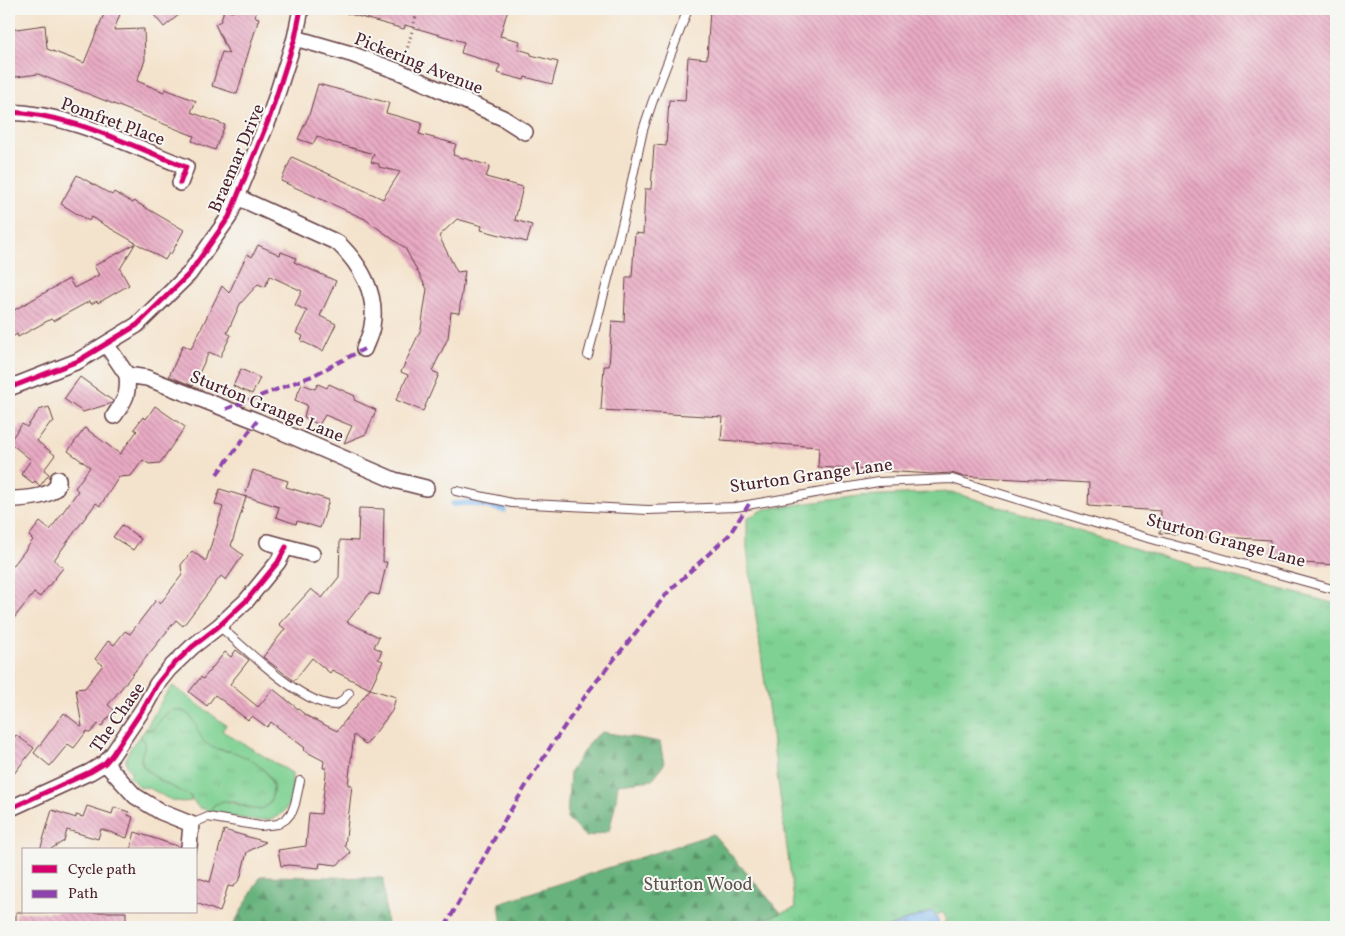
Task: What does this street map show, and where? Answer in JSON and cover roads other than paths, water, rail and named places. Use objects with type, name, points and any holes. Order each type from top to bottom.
[{"type":"street","name":"Braemar Drive","points":[[9,388],[78,361],[136,326],[189,274],[229,217],[270,116],[295,38],[301,9]]},
{"type":"street","name":"Pickering Avenue","points":[[295,38],[351,54],[400,72],[503,118],[525,132]]},
{"type":"street","name":"Pomfret Place","points":[[9,112],[22,112],[69,121],[186,167],[180,183]]},
{"type":"street","points":[[237,197],[338,243],[349,254],[362,273],[371,295],[373,310],[372,326],[364,349]]},
{"type":"street","points":[[106,344],[127,375],[128,387],[126,398],[114,416]]},
{"type":"street","name":"Sturton Grange Lane","points":[[127,375],[147,378],[257,421],[394,480],[426,488]]},
{"type":"street","points":[[9,499],[31,499],[48,493],[56,488],[58,479]]},
{"type":"street","points":[[268,542],[312,554]]},
{"type":"street","name":"The Chase","points":[[9,809],[90,772],[104,763],[112,755],[145,706],[157,684],[192,647],[219,626],[247,600],[278,562],[286,546]]},
{"type":"street","points":[[104,763],[135,796],[161,812],[191,824],[188,847]]},
{"type":"lane","points":[[588,355],[624,221],[644,130],[652,103],[688,9]]},
{"type":"lane","name":"Sturton Grange Lane","points":[[456,491],[512,503],[648,510],[736,507],[878,482],[952,479],[1098,524],[1336,590]]},
{"type":"lane","points":[[219,626],[293,688],[316,700],[335,705],[341,702],[349,693]]},
{"type":"lane","points":[[191,824],[208,817],[260,826],[278,824],[292,812],[300,781]]},
{"type":"water","points":[[933,911],[941,927],[888,927]]},
{"type":"waterway","points":[[453,504],[470,503],[504,510]]},
{"type":"park label","name":"Sturton Wood","points":[[698,884]]}]
